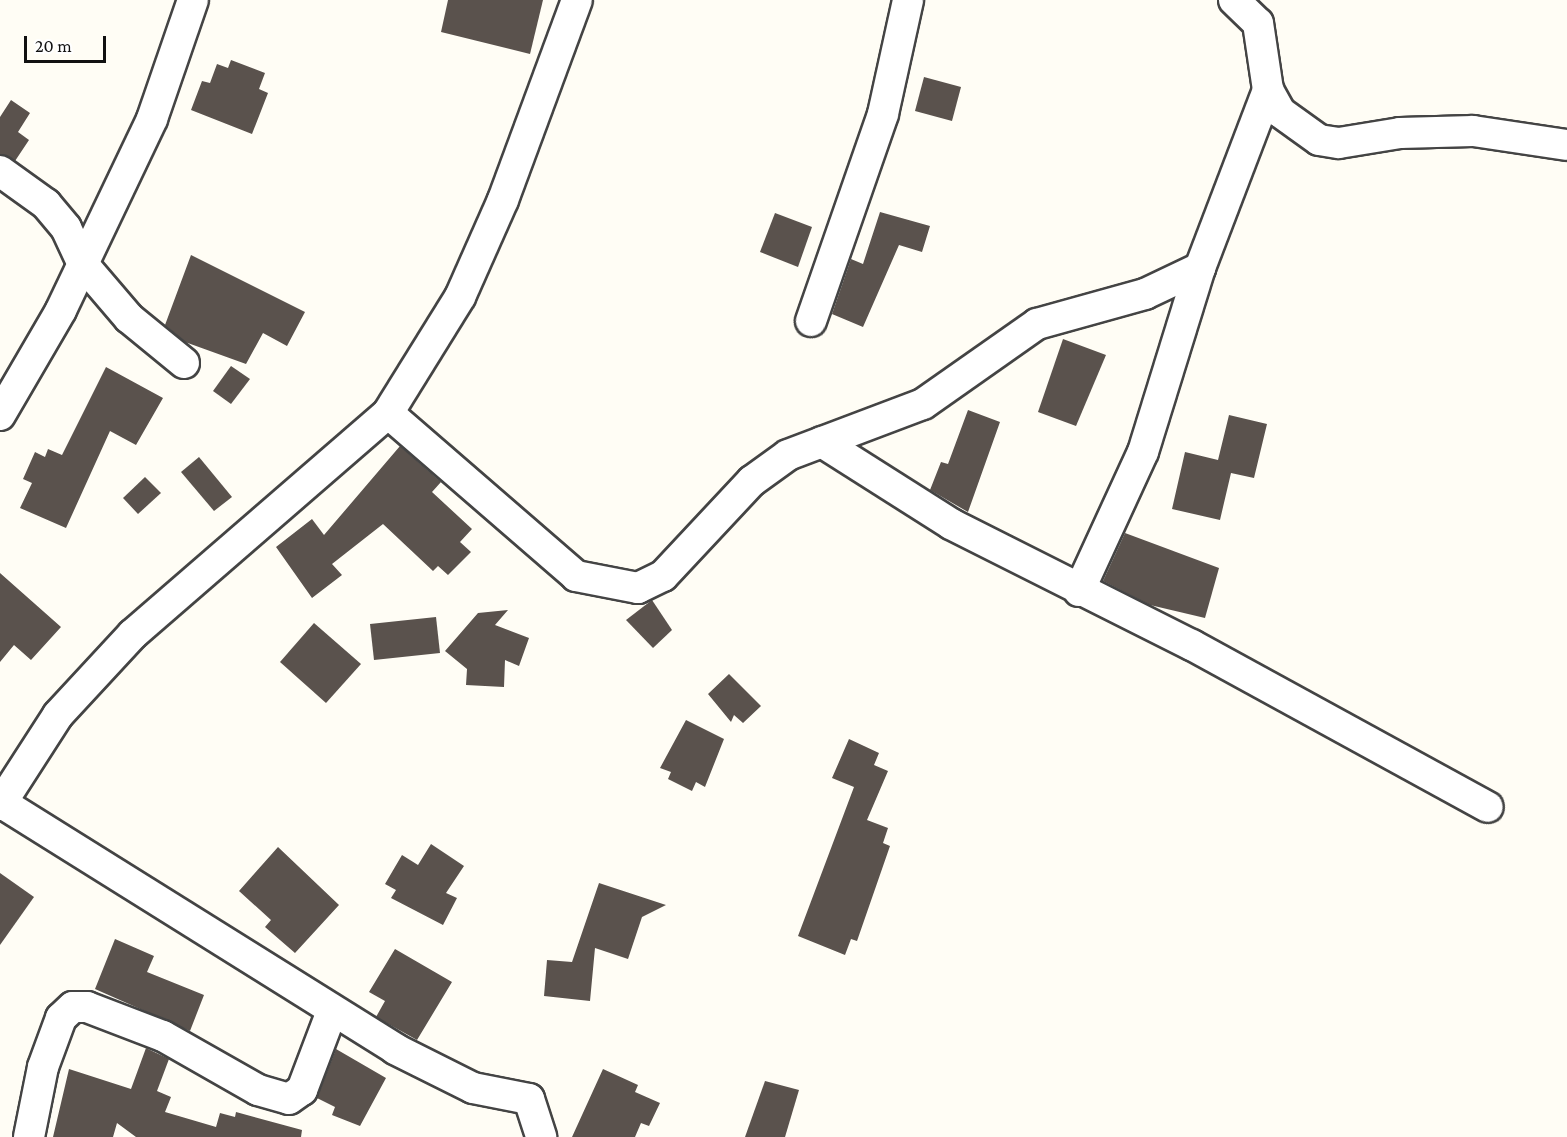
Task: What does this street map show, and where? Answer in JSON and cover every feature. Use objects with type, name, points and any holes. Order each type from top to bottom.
[{"type":"street","points":[[0,415],[61,310],[152,118],[193,0]]},
{"type":"street","points":[[541,1137],[529,1099],[472,1088],[439,1073],[332,1011],[186,913],[1,804],[58,715],[133,634],[388,413],[460,297],[503,200],[577,0]]},
{"type":"street","points":[[811,321],[883,114],[908,0]]},
{"type":"street","points":[[1234,0],[1258,23],[1268,90],[1296,128],[1319,140],[1339,143],[1400,133],[1473,131],[1567,145]]},
{"type":"street","points":[[1079,591],[1143,452],[1200,268],[1268,90]]},
{"type":"street","points":[[0,171],[46,204],[66,228],[82,263],[129,318],[184,363]]},
{"type":"street","points":[[388,413],[576,576],[608,586],[638,588],[663,576],[752,481],[788,455],[923,404],[1037,324],[1145,294],[1200,268]]},
{"type":"street","points":[[822,442],[951,524],[1079,591],[1192,645],[1488,807]]},
{"type":"street","points":[[30,1137],[44,1067],[62,1018],[73,1007],[87,1007],[163,1036],[258,1090],[289,1099],[302,1090],[332,1011]]},
{"type":"building","points":[[448,0],[543,0],[530,54],[441,32]]},
{"type":"building","points":[[231,60],[265,73],[259,89],[268,93],[252,134],[191,110],[202,81],[210,83],[217,64],[228,68]]},
{"type":"building","points":[[924,77],[961,87],[952,121],[915,111]]},
{"type":"building","points":[[11,100],[30,113],[18,132],[29,140],[15,161],[0,154],[0,117]]},
{"type":"building","points":[[880,212],[930,226],[922,252],[899,245],[863,327],[832,314],[851,259],[863,264]]},
{"type":"building","points":[[775,213],[812,227],[798,267],[760,252]]},
{"type":"building","points":[[191,255],[305,312],[287,346],[263,333],[246,364],[185,342],[165,325]]},
{"type":"building","points":[[1063,339],[1106,355],[1076,426],[1038,412]]},
{"type":"building","points":[[231,366],[250,379],[231,404],[213,391]]},
{"type":"building","points":[[106,367],[163,398],[136,445],[110,431],[66,528],[20,508],[32,483],[23,479],[35,452],[45,457],[48,449],[62,455]]},
{"type":"building","points":[[968,410],[1000,422],[968,512],[930,490],[941,462],[948,464]]},
{"type":"building","points":[[1229,415],[1267,424],[1254,478],[1231,473],[1220,520],[1172,509],[1185,452],[1218,460]]},
{"type":"building","points":[[400,446],[441,482],[432,492],[472,529],[460,542],[471,552],[448,575],[438,566],[433,571],[383,524],[332,564],[342,575],[312,598],[276,547],[312,519],[324,535]]},
{"type":"building","points":[[199,457],[232,497],[214,511],[181,472]]},
{"type":"building","points":[[145,477],[161,493],[138,514],[123,498]]},
{"type":"building","points":[[1125,533],[1219,568],[1205,618],[1150,605],[1103,581]]},
{"type":"building","points":[[0,573],[61,627],[31,660],[14,645],[0,662]]},
{"type":"building","points":[[652,600],[672,630],[653,648],[626,620]]},
{"type":"building","points":[[508,610],[495,625],[529,638],[519,666],[505,660],[504,687],[466,685],[467,669],[445,651],[478,613]]},
{"type":"building","points":[[436,617],[440,653],[374,660],[370,624]]},
{"type":"building","points":[[314,623],[361,664],[326,703],[280,662]]},
{"type":"building","points":[[729,674],[761,706],[743,723],[734,715],[731,722],[708,694]]},
{"type":"building","points":[[686,720],[724,739],[705,787],[696,782],[692,791],[668,779],[671,772],[660,768]]},
{"type":"building","points":[[849,739],[879,753],[874,765],[888,771],[867,820],[888,828],[883,843],[890,846],[857,941],[851,939],[845,955],[798,936],[854,787],[832,778]]},
{"type":"building","points":[[431,844],[464,866],[446,893],[457,898],[443,925],[391,898],[396,890],[385,884],[402,855],[418,865]]},
{"type":"building","points":[[278,847],[339,905],[295,953],[265,927],[271,920],[239,891]]},
{"type":"building","points":[[0,873],[34,897],[0,945]]},
{"type":"building","points":[[599,883],[666,905],[642,917],[628,959],[595,948],[590,1001],[544,996],[547,960],[572,962]]},
{"type":"building","points":[[115,939],[154,956],[147,972],[204,995],[190,1031],[95,989]]},
{"type":"building","points":[[395,949],[452,982],[417,1040],[376,1017],[385,1001],[369,992]]},
{"type":"building","points":[[146,1048],[169,1059],[157,1091],[171,1097],[165,1112],[216,1127],[220,1113],[235,1117],[236,1112],[302,1130],[301,1137],[136,1137],[117,1123],[113,1137],[53,1137],[69,1069],[131,1089]]},
{"type":"building","points":[[336,1049],[386,1078],[360,1126],[332,1115],[335,1107],[317,1098]]},
{"type":"building","points":[[603,1069],[638,1085],[635,1092],[660,1103],[649,1126],[641,1123],[635,1137],[572,1137]]},
{"type":"building","points":[[765,1081],[799,1090],[785,1137],[745,1137]]}]
